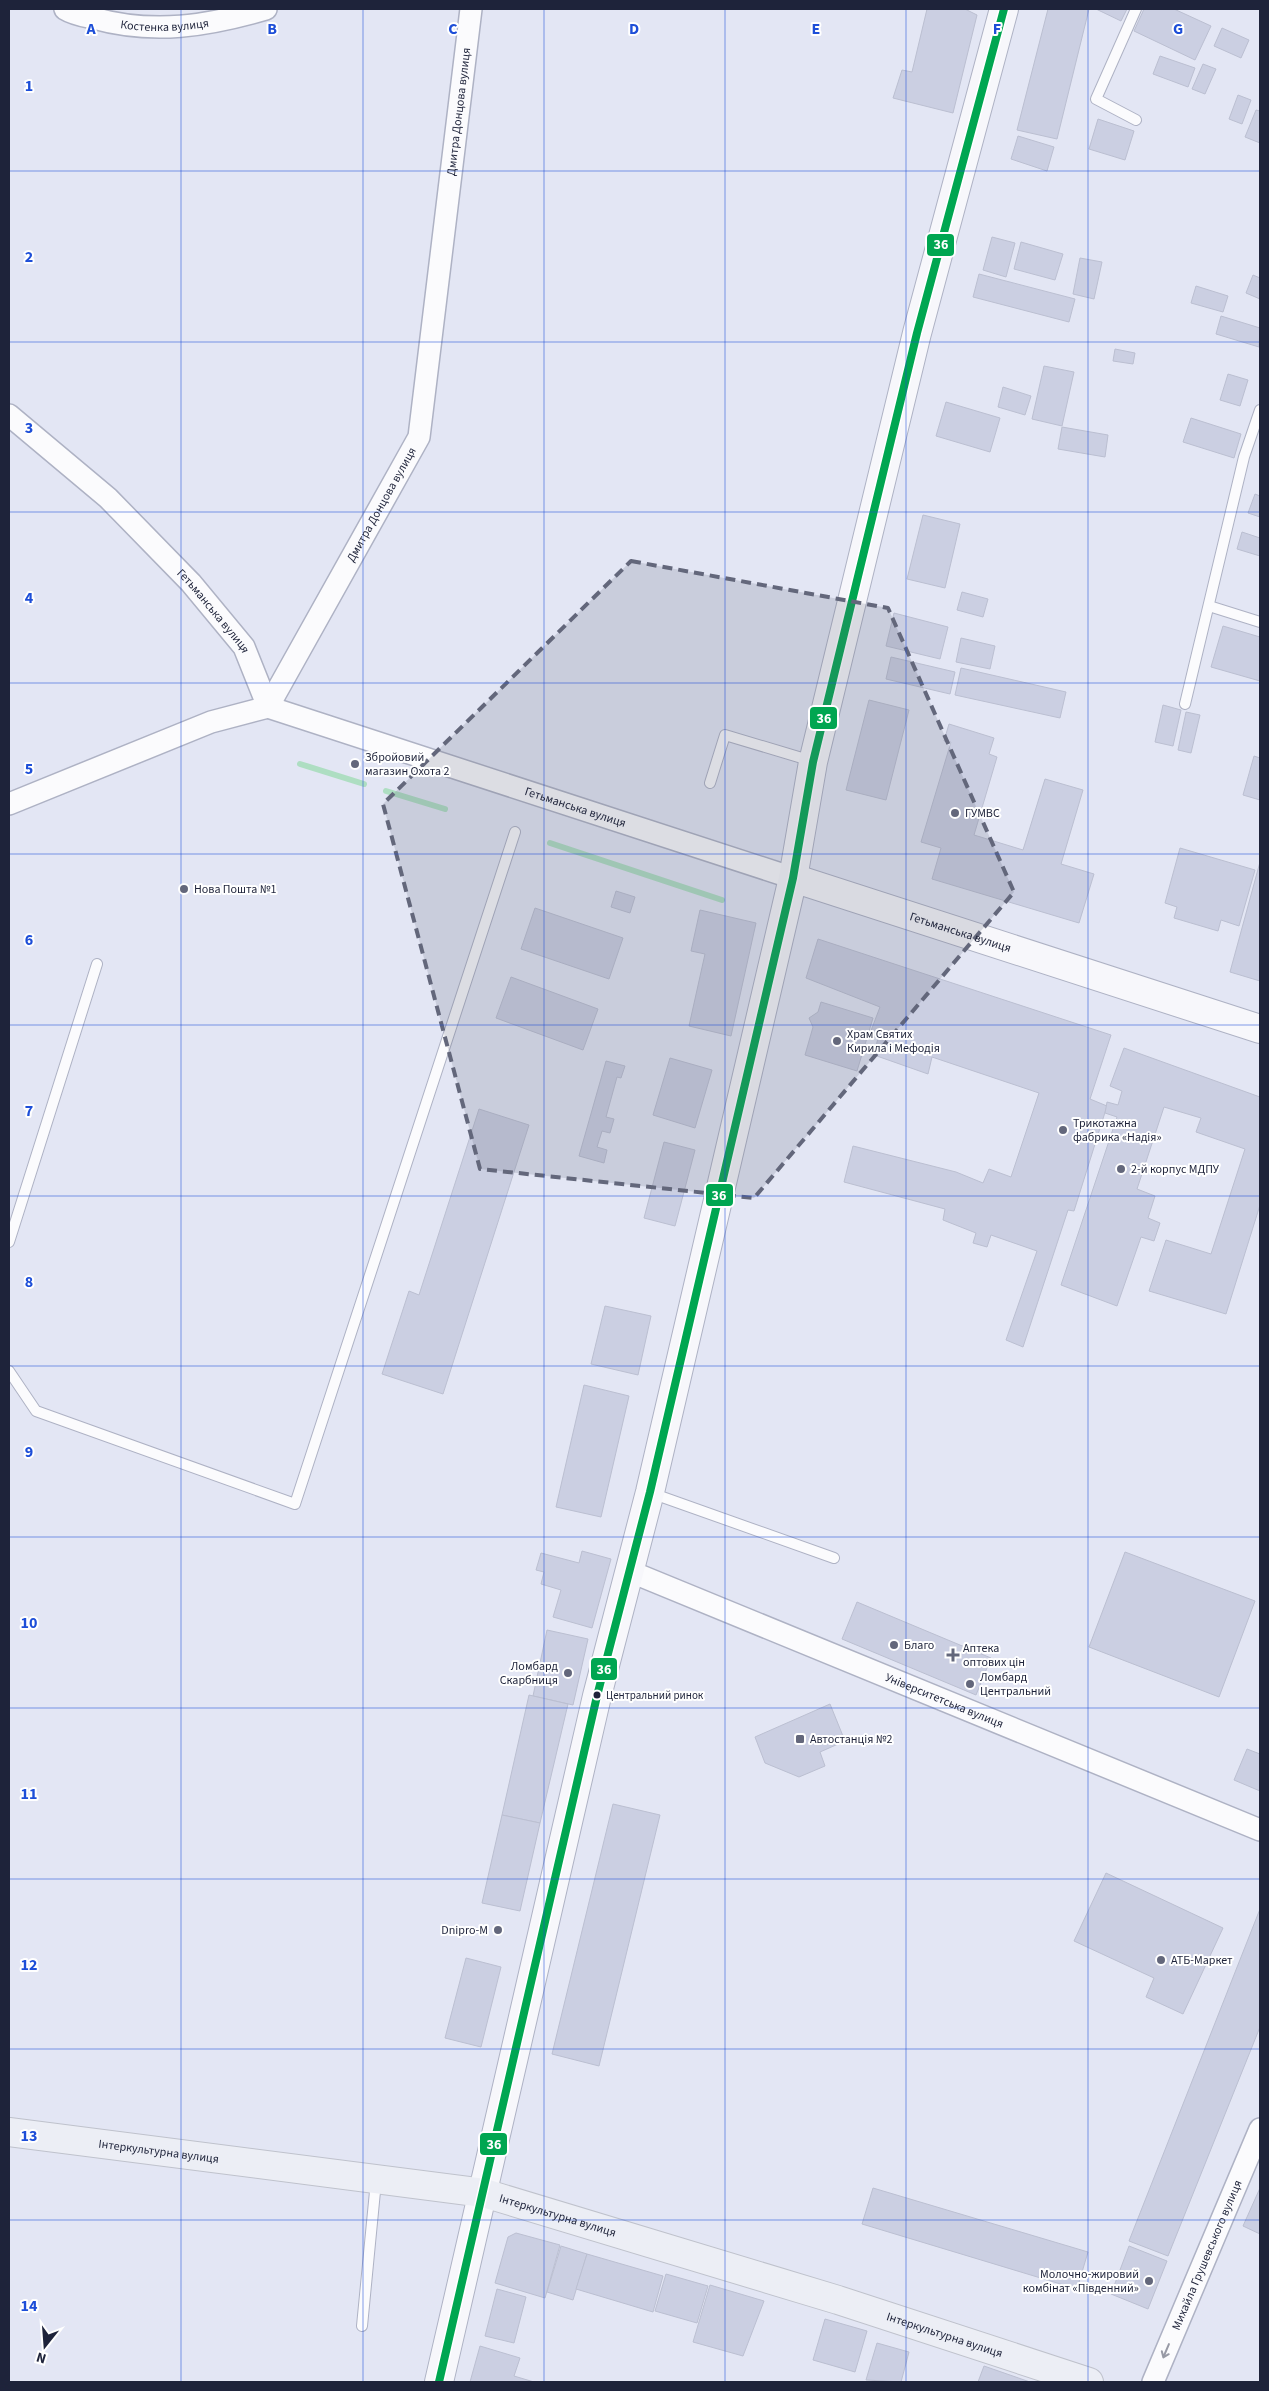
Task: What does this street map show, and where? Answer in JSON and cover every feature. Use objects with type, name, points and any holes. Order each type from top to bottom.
[{"type":"highway","name":"Інтеркультурна вулиця","points":[[9,2132],[484,2193],[838,2300],[1089,2382]]},
{"type":"main road","points":[[439,2382],[484,2193],[592,1714],[650,1492],[793,878],[813,762],[917,333],[1004,9]]},
{"type":"main road","name":"Гетьманська вулиця","points":[[793,878],[1260,1029]]},
{"type":"street","name":"Костенка вулиця","points":[[65,9],[112,23],[167,28],[221,22],[266,9]]},
{"type":"street","name":"Дмитра Донцова вулиця","points":[[268,707],[419,437],[472,9]]},
{"type":"street","name":"Гетьманська вулиця","points":[[9,415],[108,498],[192,583],[244,647],[268,707],[793,878]]},
{"type":"street","points":[[9,804],[211,722],[268,707]]},
{"type":"street","name":"Університетська вулиця","points":[[629,1571],[1260,1830]]},
{"type":"street","name":"Михайла Грушевського вулиця","points":[[1153,2382],[1260,2129]]},
{"type":"lane","points":[[1136,9],[1096,99],[1136,120]]},
{"type":"lane","points":[[1185,704],[1244,457],[1260,410]]},
{"type":"lane","points":[[1208,606],[1260,622]]},
{"type":"lane","points":[[710,783],[725,735],[813,762]]},
{"type":"lane","points":[[9,1372],[36,1411],[294,1504],[515,832]]},
{"type":"lane","points":[[9,1242],[98,964]]},
{"type":"lane","points":[[650,1492],[834,1558]]},
{"type":"lane","points":[[362,2326],[377,2178]]},
{"type":"highlighted area","points":[[631,561],[888,608],[1014,892],[754,1198],[480,1169],[383,804]]},
{"type":"building","points":[[927,9],[965,9],[977,15],[953,113],[893,98],[902,70],[912,72]]},
{"type":"building","points":[[1048,9],[1089,9],[1057,139],[1017,130]]},
{"type":"building","points":[[1096,9],[1127,9],[1121,21]]},
{"type":"building","points":[[1144,9],[1174,9],[1211,26],[1195,60],[1134,31]]},
{"type":"building","points":[[1222,28],[1249,40],[1241,58],[1214,46]]},
{"type":"building","points":[[1160,56],[1195,68],[1188,87],[1153,74]]},
{"type":"building","points":[[1203,64],[1216,69],[1205,94],[1192,89]]},
{"type":"building","points":[[1238,95],[1251,100],[1242,124],[1229,119]]},
{"type":"building","points":[[1256,110],[1260,111],[1260,143],[1245,137]]},
{"type":"building","points":[[1098,119],[1134,131],[1125,160],[1089,149]]},
{"type":"building","points":[[1018,136],[1054,147],[1047,171],[1011,159]]},
{"type":"building","points":[[992,237],[1015,243],[1006,277],[983,270]]},
{"type":"building","points":[[1021,242],[1063,254],[1055,280],[1014,269]]},
{"type":"building","points":[[1080,258],[1102,262],[1094,299],[1073,294]]},
{"type":"building","points":[[979,274],[1075,299],[1069,322],[973,297]]},
{"type":"building","points":[[1253,275],[1260,278],[1260,299],[1246,293]]},
{"type":"building","points":[[1196,286],[1228,296],[1223,312],[1191,303]]},
{"type":"building","points":[[1221,316],[1260,328],[1259,347],[1216,334]]},
{"type":"building","points":[[1115,349],[1135,353],[1133,364],[1113,361]]},
{"type":"building","points":[[1044,366],[1074,372],[1062,426],[1032,419]]},
{"type":"building","points":[[1228,374],[1248,380],[1240,406],[1220,400]]},
{"type":"building","points":[[1003,387],[1031,396],[1025,415],[998,407]]},
{"type":"building","points":[[946,402],[1000,418],[990,452],[936,436]]},
{"type":"building","points":[[1191,418],[1241,434],[1234,458],[1183,442]]},
{"type":"building","points":[[1062,427],[1108,435],[1105,457],[1058,449]]},
{"type":"building","points":[[1255,494],[1260,496],[1260,517],[1248,513]]},
{"type":"building","points":[[923,515],[960,524],[945,588],[907,579]]},
{"type":"building","points":[[1242,532],[1260,538],[1260,556],[1237,549]]},
{"type":"building","points":[[962,592],[988,599],[983,617],[957,610]]},
{"type":"building","points":[[894,613],[948,627],[940,659],[886,646]]},
{"type":"building","points":[[1223,626],[1260,637],[1260,681],[1211,667]]},
{"type":"building","points":[[961,638],[995,646],[990,669],[956,662]]},
{"type":"building","points":[[891,657],[955,672],[950,694],[886,679]]},
{"type":"building","points":[[961,668],[1066,692],[1060,718],[955,695]]},
{"type":"building","points":[[869,700],[909,710],[886,800],[846,790]]},
{"type":"building","points":[[1163,705],[1181,710],[1173,746],[1155,742]]},
{"type":"building","points":[[1186,712],[1200,715],[1191,753],[1178,750]]},
{"type":"building","name":"ГУМВС","points":[[949,724],[994,738],[989,754],[997,757],[974,835],[1023,850],[1045,779],[1083,790],[1061,864],[1094,874],[1079,923],[932,879],[941,848],[921,842],[951,742],[944,741]]},
{"type":"building","points":[[1254,756],[1260,758],[1260,800],[1243,795]]},
{"type":"building","points":[[1180,848],[1255,870],[1239,926],[1221,920],[1218,931],[1174,918],[1177,907],[1165,903]]},
{"type":"building","points":[[1260,862],[1260,981],[1230,972]]},
{"type":"building","points":[[616,891],[635,897],[630,913],[611,907]]},
{"type":"building","points":[[535,908],[623,938],[609,979],[521,949]]},
{"type":"building","points":[[700,910],[756,923],[731,1036],[689,1026],[705,954],[691,951]]},
{"type":"building","name":"Трикотажна фабрика «Надія»","points":[[818,939],[1111,1035],[1090,1099],[1107,1106],[1074,1211],[1068,1210],[1023,1347],[1006,1340],[1037,1251],[991,1235],[987,1247],[973,1243],[976,1233],[943,1220],[945,1209],[844,1182],[853,1146],[956,1172],[983,1183],[989,1169],[1011,1177],[1039,1093],[932,1057],[928,1074],[874,1055],[878,1038],[869,1036],[880,1007],[806,978]]},
{"type":"building","points":[[511,977],[598,1009],[583,1050],[496,1018]]},
{"type":"building","name":"Храм Святих Кирила і Мефодія","points":[[821,1002],[873,1018],[857,1071],[805,1055],[813,1027],[809,1018],[818,1012]]},
{"type":"building","name":"2-й корпус МДПУ","points":[[1124,1048],[1260,1097],[1260,1205],[1226,1314],[1149,1291],[1166,1240],[1211,1254],[1245,1149],[1196,1132],[1201,1118],[1164,1107],[1137,1189],[1155,1196],[1148,1218],[1160,1223],[1154,1241],[1141,1237],[1117,1306],[1061,1285],[1117,1117],[1105,1113],[1107,1102],[1118,1105],[1122,1091],[1110,1086]]},
{"type":"building","points":[[670,1058],[712,1070],[695,1128],[653,1115]]},
{"type":"building","points":[[606,1061],[625,1066],[621,1078],[617,1077],[606,1117],[614,1119],[610,1133],[602,1131],[597,1147],[607,1150],[604,1163],[579,1156]]},
{"type":"building","points":[[479,1109],[529,1125],[443,1394],[382,1374],[409,1291],[419,1295]]},
{"type":"building","points":[[664,1142],[695,1150],[675,1226],[644,1218]]},
{"type":"building","points":[[605,1306],[651,1316],[638,1375],[591,1364]]},
{"type":"building","points":[[584,1385],[629,1396],[601,1517],[556,1507]]},
{"type":"building","points":[[582,1551],[611,1559],[592,1628],[553,1617],[561,1590],[541,1584],[544,1572],[536,1570],[541,1553],[579,1563]]},
{"type":"building","points":[[1125,1552],[1255,1601],[1219,1697],[1089,1647]]},
{"type":"building","points":[[857,1602],[991,1658],[976,1695],[842,1639]]},
{"type":"building","points":[[547,1630],[588,1639],[573,1705],[533,1696]]},
{"type":"building","points":[[529,1695],[568,1704],[540,1823],[502,1815]]},
{"type":"building","name":"Автостанція №2","points":[[830,1704],[845,1741],[820,1752],[825,1766],[799,1777],[765,1763],[755,1737]]},
{"type":"building","points":[[1247,1749],[1260,1754],[1260,1791],[1234,1780]]},
{"type":"building","points":[[613,1804],[660,1815],[599,2066],[552,2054]]},
{"type":"building","points":[[502,1815],[540,1823],[520,1911],[482,1903]]},
{"type":"building","name":"АТБ-Маркет","points":[[1106,1873],[1223,1928],[1183,2014],[1146,1997],[1154,1978],[1074,1941]]},
{"type":"building","points":[[1260,1909],[1260,2027],[1168,2256],[1129,2241]]},
{"type":"building","points":[[466,1958],[501,1967],[481,2047],[445,2038]]},
{"type":"building","points":[[873,2188],[1088,2252],[1077,2289],[862,2224]]},
{"type":"building","points":[[1260,2188],[1260,2234],[1243,2226]]},
{"type":"building","points":[[516,2233],[560,2245],[545,2298],[495,2283],[508,2237]]},
{"type":"building","points":[[561,2246],[587,2254],[573,2300],[547,2292]]},
{"type":"building","points":[[1129,2246],[1167,2261],[1148,2309],[1111,2294]]},
{"type":"building","points":[[587,2254],[663,2276],[653,2312],[576,2289]]},
{"type":"building","points":[[666,2274],[708,2286],[697,2323],[655,2311]]},
{"type":"building","points":[[710,2285],[764,2301],[743,2356],[693,2342]]},
{"type":"building","points":[[497,2289],[526,2297],[514,2343],[485,2336]]},
{"type":"building","points":[[825,2319],[867,2331],[855,2372],[813,2360]]},
{"type":"building","points":[[877,2343],[909,2352],[901,2382],[866,2380]]},
{"type":"building","points":[[480,2346],[520,2358],[514,2376],[534,2382],[470,2382]]},
{"type":"building","points":[[984,2366],[1030,2382],[978,2382]]},
{"type":"waterway","points":[[300,764],[364,784]]},
{"type":"waterway","points":[[386,791],[445,809]]},
{"type":"waterway","points":[[550,843],[722,900]]},
{"type":"transit line","name":"36","points":[[439,2382],[597,1696],[650,1492],[793,878],[813,762],[917,333],[1004,9]]},
{"type":"place","name":"Збройовий магазин Охота 2","points":[[355,764]]},
{"type":"place","name":"ГУМВС","points":[[955,813]]},
{"type":"place","name":"Нова Пошта №1","points":[[184,889]]},
{"type":"place","name":"Храм Святих Кирила і Мефодія","points":[[837,1041]]},
{"type":"place","name":"Трикотажна фабрика «Надія»","points":[[1063,1130]]},
{"type":"place","name":"2-й корпус МДПУ","points":[[1121,1169]]},
{"type":"place","name":"Благо","points":[[894,1645]]},
{"type":"place","name":"Аптека оптових цін","points":[[953,1655]]},
{"type":"place","name":"Ломбард Скарбниця","points":[[568,1673]]},
{"type":"place","name":"Ломбард Центральний","points":[[970,1684]]},
{"type":"place","name":"Центральний ринок","points":[[597,1695]]},
{"type":"place","name":"Автостанція №2","points":[[800,1739]]},
{"type":"place","name":"Dnipro-M","points":[[498,1930]]},
{"type":"place","name":"АТБ-Маркет","points":[[1161,1960]]},
{"type":"place","name":"Молочно-жировий комбінат «Південний»","points":[[1149,2281]]}]
